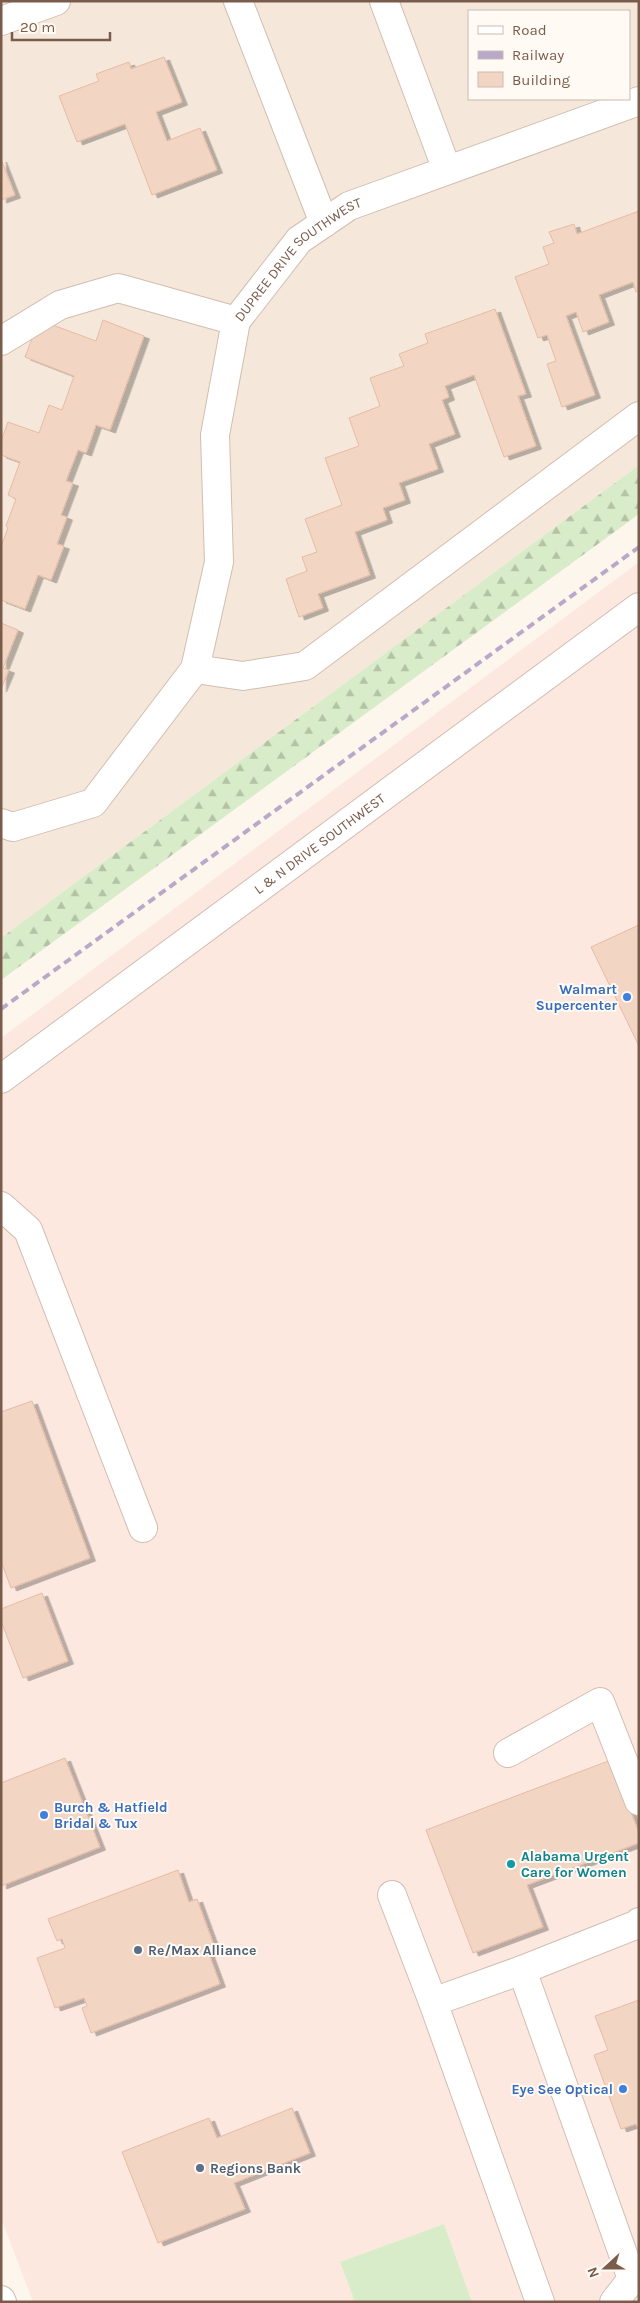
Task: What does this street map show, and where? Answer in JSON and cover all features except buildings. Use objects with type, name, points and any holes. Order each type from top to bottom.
[{"type":"street","points":[[1,21],[56,1]]},
{"type":"street","points":[[238,1],[324,223]]},
{"type":"street","points":[[384,1],[447,170]]},
{"type":"street","name":"DUPREE DRIVE SOUTHWEST","points":[[1,823],[13,827],[93,803],[195,669],[219,562],[215,435],[236,321],[299,240],[349,206],[639,101]]},
{"type":"street","points":[[1,341],[60,305],[118,288],[236,321]]},
{"type":"street","points":[[195,669],[243,676],[305,666],[639,416]]},
{"type":"street","name":"L & N DRIVE SOUTHWEST","points":[[1,1079],[639,607]]},
{"type":"street","points":[[1,1206],[28,1230],[143,1528]]},
{"type":"street","points":[[508,1753],[600,1702],[639,1801]]},
{"type":"street","points":[[392,1895],[433,2002],[540,2302]]},
{"type":"street","points":[[433,2002],[522,1970],[639,1922]]},
{"type":"street","points":[[522,1970],[632,2279],[614,2302]]},
{"type":"shaded area","points":[[1,1],[639,1],[639,465],[1,938]]},
{"type":"shaded area","points":[[639,562],[639,2302],[472,2302],[444,2224],[340,2262],[355,2302],[33,2302],[1,2218],[1,1038]]},
{"type":"green space","points":[[639,465],[639,514],[1,980],[1,938]]},
{"type":"green space","points":[[444,2224],[472,2302],[355,2302],[340,2262]]},
{"type":"railway","points":[[1,1009],[639,547]]},
{"type":"place","name":"Walmart Supercenter","points":[[627,997]]},
{"type":"place","name":"Burch & Hatfield Bridal & Tux","points":[[44,1815]]},
{"type":"place","name":"Alabama Urgent Care for Women","points":[[511,1864]]},
{"type":"place","name":"Re/Max Alliance","points":[[138,1950]]},
{"type":"place","name":"Eye See Optical","points":[[623,2089]]},
{"type":"place","name":"Regions Bank","points":[[200,2168]]}]
